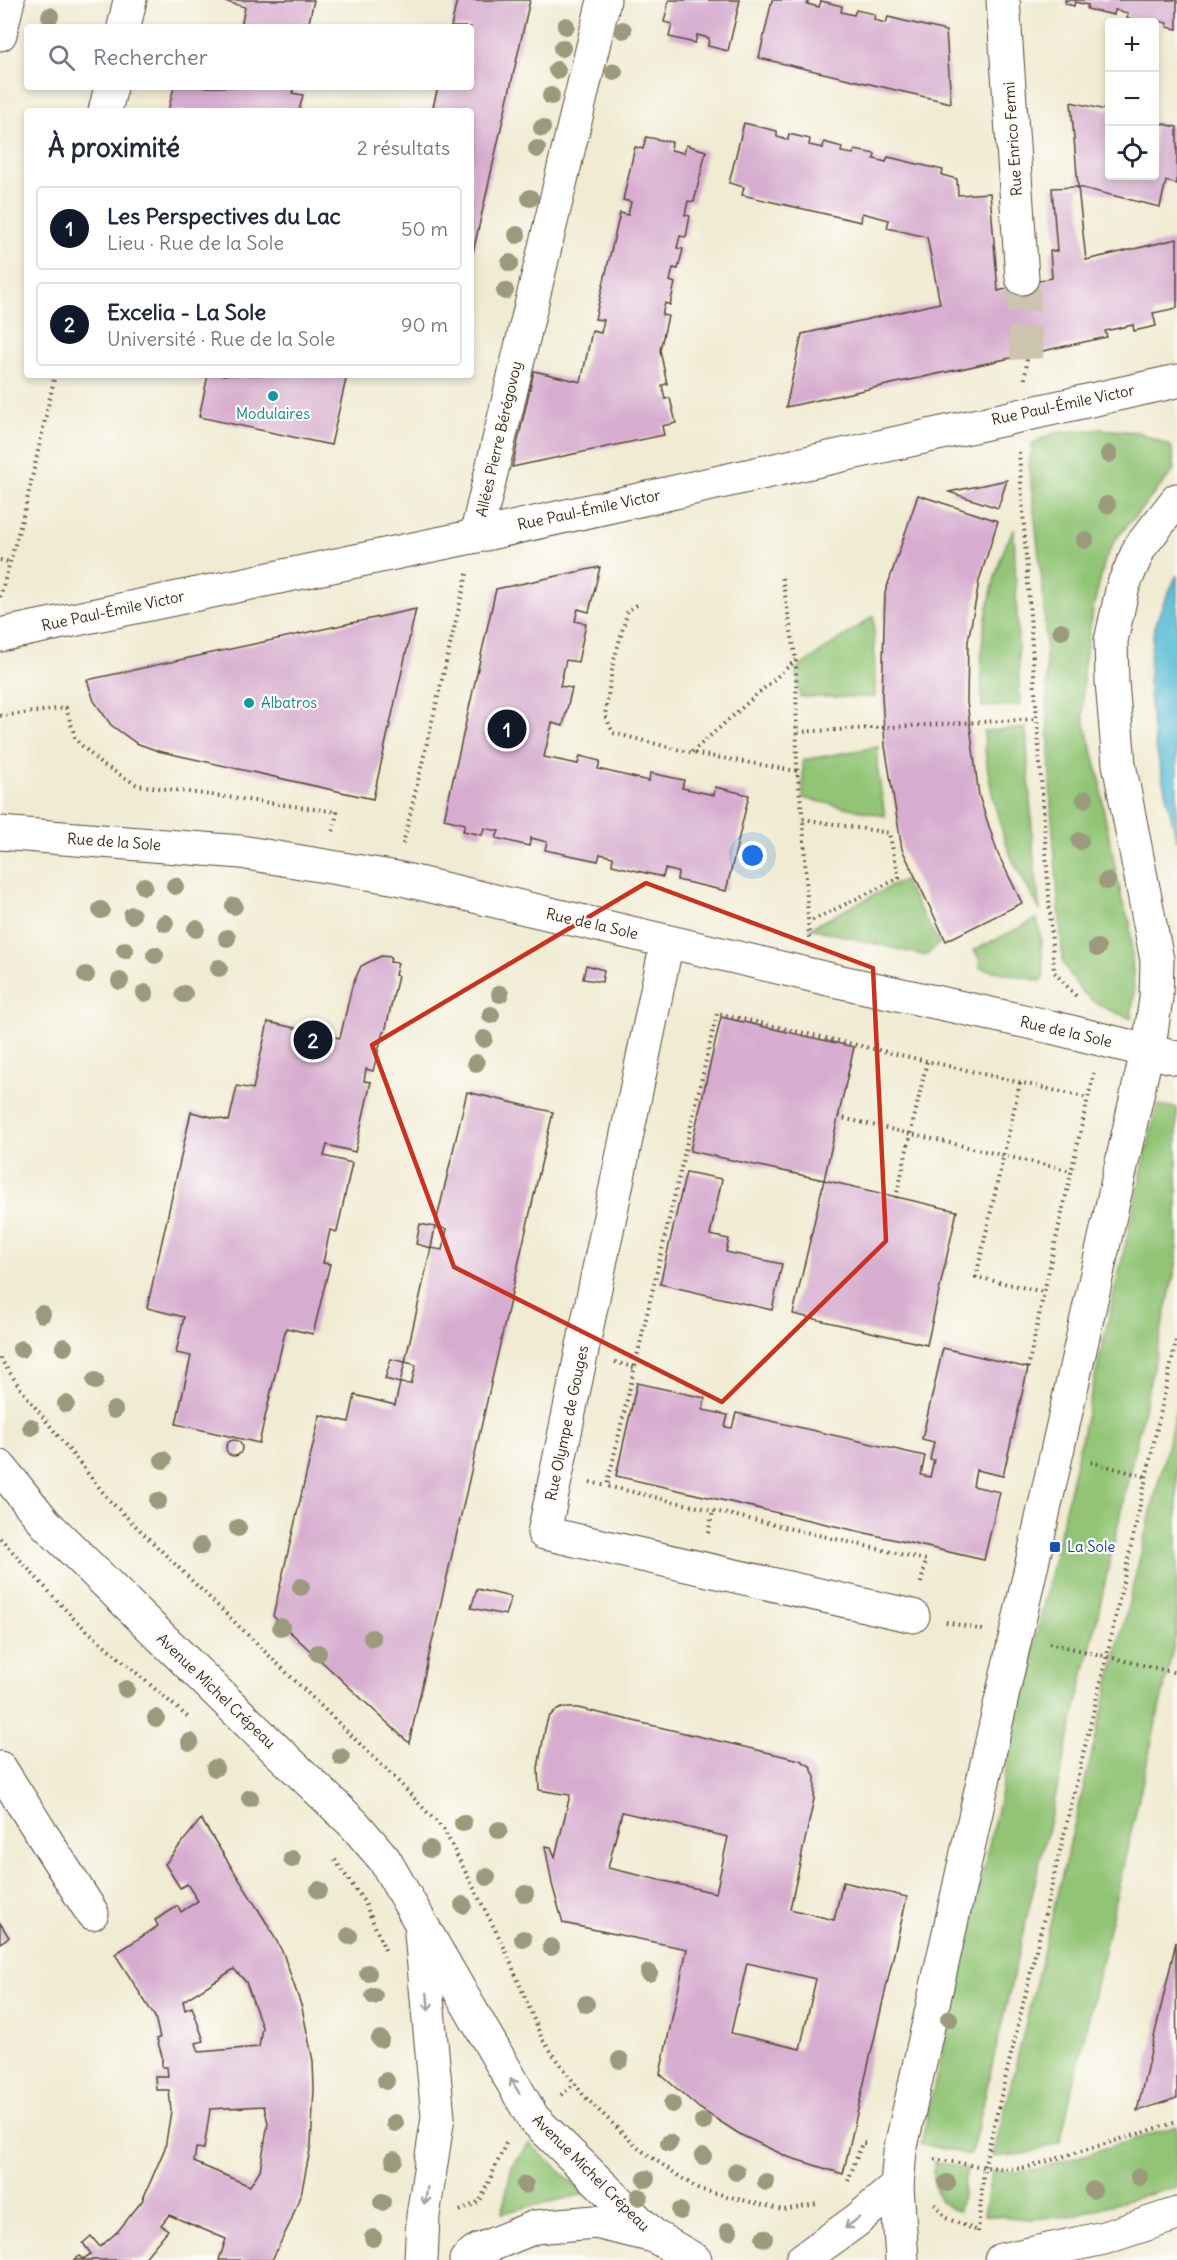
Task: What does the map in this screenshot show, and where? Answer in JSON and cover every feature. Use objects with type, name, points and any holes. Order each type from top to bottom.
[{"type":"street","points":[[0,34],[8,0]]},
{"type":"street","points":[[125,24],[130,0]]},
{"type":"street","name":"Allées Pierre Bérégovoy","points":[[476,536],[604,0]]},
{"type":"street","name":"Rue Enrico Fermi","points":[[1003,0],[1022,278]]},
{"type":"street","points":[[106,108],[110,90]]},
{"type":"street","name":"Rue Paul-Émile Victor","points":[[0,635],[476,536],[1177,381]]},
{"type":"street","points":[[802,2260],[856,2221],[897,2186],[912,2154],[1014,1636],[1055,1453],[1162,1055],[1156,998],[1157,960],[1119,764],[1111,641],[1124,586],[1140,546],[1177,500]]},
{"type":"street","name":"Rue de la Sole","points":[[0,833],[241,852],[397,878],[1162,1055]]},
{"type":"street","name":"Rue Olympe de Gouges","points":[[667,942],[544,1533],[913,1616]]},
{"type":"street","name":"Avenue Michel Crépeau","points":[[0,1467],[46,1524],[354,1824],[384,1859],[533,2118],[654,2236]]},
{"type":"street","points":[[0,1768],[92,1913]]},
{"type":"street","name":"Avenue Michel Crépeau","points":[[420,1923],[438,2117],[423,2216],[421,2260]]},
{"type":"street","points":[[897,2186],[902,2260]]},
{"type":"street","points":[[1060,2260],[1109,2249],[1177,2214]]},
{"type":"street","points":[[466,2260],[479,2250],[535,2227],[595,2222],[654,2236],[695,2260]]},
{"type":"street","points":[[988,2250],[1109,2249]]},
{"type":"path","points":[[0,597],[55,378]]},
{"type":"path","points":[[1022,414],[1018,441],[1054,972],[1095,1018],[1101,1040],[1028,1368]]},
{"type":"path","name":"Allées Pierre Bérégovoy","points":[[397,878],[402,847],[476,536]]},
{"type":"path","points":[[0,560],[10,562]]},
{"type":"path","points":[[783,578],[796,660],[797,771],[803,819],[811,974]]},
{"type":"path","points":[[637,605],[628,610],[613,664],[605,715],[614,733],[692,753],[797,771]]},
{"type":"path","points":[[692,753],[796,660]]},
{"type":"path","points":[[0,716],[66,708],[76,740],[100,763],[137,785],[337,812],[333,836]]},
{"type":"path","points":[[798,732],[1037,719]]},
{"type":"path","points":[[803,819],[889,833],[899,878],[809,922]]},
{"type":"path","points":[[1088,1098],[717,1013],[607,1486],[926,1560],[913,1616],[1107,1655],[1177,1672]]},
{"type":"path","points":[[896,1197],[927,1061]]},
{"type":"path","points":[[1020,1083],[976,1276],[1044,1292]]},
{"type":"path","points":[[838,1117],[1071,1171]]},
{"type":"path","points":[[988,2250],[979,2231],[984,2167],[1107,1655],[1177,1337]]},
{"type":"path","points":[[0,1358],[20,1388],[109,1500],[394,1777],[444,1830],[505,1949],[542,2039],[584,2096],[638,2148],[698,2189],[783,2210],[823,2204]]},
{"type":"path","points":[[1055,1453],[1147,1476]]},
{"type":"path","points":[[0,1538],[75,1620],[193,1722]]},
{"type":"path","points":[[330,1854],[365,1903],[387,1954]]},
{"type":"path","points":[[423,2216],[452,2215],[480,2201],[505,2143],[575,2083]]},
{"type":"path","points":[[846,2185],[862,2143],[984,2167],[1022,2169],[1177,2122]]},
{"type":"path","points":[[931,2194],[934,2203],[946,2218],[979,2231]]},
{"type":"highlighted area","points":[[646,883],[873,968],[886,1241],[722,1402],[454,1267],[372,1045]]},
{"type":"green space","points":[[1101,429],[1138,432],[1171,446],[1175,469],[1115,540],[1105,560],[1094,604],[1083,669],[1083,716],[1101,784],[1103,807],[1122,901],[1130,923],[1134,994],[1131,1018],[1090,999],[1076,984],[1063,962],[1051,806],[1044,601],[1029,465],[1033,443],[1054,433]]},
{"type":"green space","points":[[1014,530],[1020,705],[982,707],[982,654],[987,611],[998,566]]},
{"type":"green space","points":[[874,616],[875,697],[800,697],[796,669]]},
{"type":"green space","points":[[1026,728],[1033,849],[1040,911],[1008,849],[986,761],[984,731]]},
{"type":"green space","points":[[878,747],[877,765],[885,816],[803,798],[803,760]]},
{"type":"green space","points":[[903,880],[939,943],[926,956],[810,928]]},
{"type":"green space","points":[[1037,919],[1044,977],[1041,981],[980,968],[979,958],[974,950]]},
{"type":"green space","points":[[1157,1105],[1177,1108],[1177,1261],[1096,1623],[971,2155],[921,2144]]},
{"type":"green space","points":[[1177,1406],[1177,1631],[1060,2143],[1025,2154],[993,2157]]},
{"type":"green space","points":[[1177,2126],[1177,2187],[1070,2216],[1030,2219],[984,2215],[992,2171],[1022,2172],[1042,2168]]},
{"type":"green space","points":[[529,2143],[585,2194],[502,2213],[512,2165]]},
{"type":"green space","points":[[935,2161],[967,2169],[959,2211],[951,2209],[936,2192]]},
{"type":"water","points":[[1177,575],[1177,841],[1153,729],[1149,672],[1158,617]]},
{"type":"building","points":[[220,0],[314,0],[309,24],[242,24],[245,7]]},
{"type":"building","points":[[457,0],[530,0],[474,248],[474,108],[433,108],[437,90],[474,90],[474,24],[452,24]]},
{"type":"building","points":[[669,0],[740,0],[728,51],[708,46],[709,38],[697,35],[695,43],[669,37],[672,24],[664,22]]},
{"type":"building","points":[[772,0],[809,0],[807,4],[819,7],[821,1],[842,6],[841,12],[854,15],[856,10],[875,14],[874,20],[886,23],[888,17],[946,31],[951,103],[759,58]]},
{"type":"building","points":[[1065,0],[1177,0],[1177,29],[1167,27],[1167,23],[1159,21],[1159,18],[1127,18],[1128,13],[1115,10],[1114,15],[1087,9],[1088,5],[1075,2],[1074,6],[1066,4]]},
{"type":"building","points":[[173,90],[293,90],[292,93],[303,95],[300,108],[169,108]]},
{"type":"building","points":[[1071,102],[1105,110],[1105,180],[1159,180],[1159,123],[1177,127],[1177,184],[1166,181],[1160,207],[1078,187]]},
{"type":"building","points":[[744,123],[777,131],[777,137],[788,140],[789,134],[810,139],[809,145],[823,148],[824,142],[842,147],[841,152],[853,154],[855,150],[875,154],[874,159],[886,162],[888,157],[943,170],[942,175],[957,179],[958,195],[990,193],[998,291],[1052,278],[1050,251],[1057,251],[1052,188],[1078,187],[1086,260],[1177,239],[1177,308],[1153,313],[1156,326],[1134,331],[1133,325],[1105,331],[1107,337],[786,407],[802,334],[940,303],[927,237],[887,228],[889,220],[862,213],[861,222],[742,195],[744,187],[729,183]]},
{"type":"building","points":[[646,137],[672,142],[671,150],[684,153],[686,145],[706,151],[694,202],[688,201],[685,215],[690,216],[686,237],[680,236],[677,248],[683,249],[678,269],[673,268],[670,281],[675,283],[670,305],[665,303],[662,315],[668,316],[660,350],[667,384],[662,385],[665,399],[670,398],[676,423],[662,426],[664,435],[512,467],[534,371],[581,382],[592,331],[601,333],[604,320],[595,319],[620,213],[628,215],[631,202],[623,200],[635,147],[643,149]]},
{"type":"building","name":"Modulaires","points":[[207,378],[346,378],[331,445],[199,417]]},
{"type":"building","points":[[1007,480],[998,508],[949,492]]},
{"type":"building","points":[[918,495],[998,521],[979,581],[968,641],[967,702],[979,796],[998,854],[1022,903],[946,941],[902,849],[885,746],[882,697],[885,593]]},
{"type":"building","points":[[600,567],[589,612],[578,609],[575,621],[586,624],[578,662],[566,660],[560,686],[572,688],[563,726],[552,723],[544,757],[578,764],[580,756],[600,761],[598,769],[649,781],[650,773],[684,780],[682,788],[714,795],[715,787],[749,795],[726,891],[677,880],[678,872],[665,869],[663,877],[612,865],[613,857],[600,854],[598,861],[545,850],[547,842],[531,838],[529,846],[496,838],[499,831],[484,828],[482,835],[463,831],[465,824],[444,819],[496,589]]},
{"type":"building","name":"Albatros","points":[[416,609],[373,799],[158,751],[136,743],[111,725],[94,701],[87,680]]},
{"type":"building","points":[[381,956],[391,957],[390,962],[398,963],[395,975],[398,976],[373,1071],[366,1069],[364,1081],[371,1082],[355,1152],[327,1145],[324,1156],[352,1163],[337,1232],[330,1230],[323,1263],[330,1264],[313,1334],[286,1328],[259,1443],[176,1424],[191,1356],[176,1353],[184,1317],[147,1308],[191,1112],[229,1121],[237,1086],[253,1089],[268,1022],[340,1038],[352,986],[361,966]]},
{"type":"building","points":[[586,965],[604,970],[602,982],[583,979]]},
{"type":"building","points":[[721,1017],[854,1047],[824,1180],[690,1151]]},
{"type":"building","points":[[467,1092],[553,1112],[409,1743],[273,1616],[320,1415],[349,1422],[355,1395],[395,1405],[400,1383],[411,1384],[416,1365],[405,1362],[431,1248],[442,1250],[447,1229],[435,1227]]},
{"type":"building","points":[[686,1172],[722,1179],[710,1235],[729,1239],[726,1252],[782,1264],[772,1310],[660,1284]]},
{"type":"building","points":[[824,1180],[957,1211],[927,1345],[793,1314]]},
{"type":"building","points":[[420,1224],[435,1227],[431,1248],[416,1244]]},
{"type":"building","points":[[943,1348],[1028,1368],[1003,1476],[976,1470],[973,1486],[1000,1492],[984,1560],[616,1476],[637,1383],[705,1398],[703,1410],[728,1415],[725,1427],[732,1428],[736,1413],[925,1456],[921,1475],[930,1477],[934,1460],[930,1460],[934,1442],[922,1439]]},
{"type":"building","points":[[391,1359],[405,1362],[400,1383],[385,1379]]},
{"type":"building","points":[[234,1440],[242,1448],[234,1456],[226,1448]]},
{"type":"building","points":[[477,1589],[511,1597],[505,1615],[471,1608]]},
{"type":"building","points":[[562,1708],[578,1708],[800,1760],[810,1766],[815,1777],[814,1799],[790,1909],[834,1920],[843,1882],[907,1897],[843,2174],[788,2157],[741,2135],[699,2108],[660,2074],[687,1949],[563,1923],[552,1884],[545,1846],[551,1847],[555,1857],[570,1795],[539,1790],[538,1768],[548,1718]],"holes":[[[622,1812],[728,1837],[716,1893],[608,1868]],[[747,1963],[816,1979],[800,2049],[731,2033]]]},
{"type":"building","points":[[201,1819],[268,1925],[283,1953],[302,2008],[313,2061],[311,2145],[302,2190],[291,2221],[272,2260],[219,2260],[226,2239],[169,2215],[161,2225],[168,2230],[143,2260],[74,2260],[80,2256],[83,2259],[91,2254],[83,2243],[91,2236],[100,2247],[118,2231],[142,2201],[165,2148],[171,2111],[169,2090],[156,2090],[155,2076],[168,2076],[167,2067],[162,2067],[162,2056],[157,2039],[160,2038],[155,2017],[115,1954],[158,1926],[155,1920],[178,1906],[181,1912],[198,1901],[187,1884],[180,1888],[165,1864]],"holes":[[[234,1969],[246,1982],[262,2027],[259,2047],[199,2052],[196,2043],[204,2041],[192,2007],[185,2010],[183,2001]],[[264,2106],[268,2123],[260,2170],[250,2186],[194,2162],[196,2148],[204,2149],[210,2109]]]},
{"type":"building","points":[[0,1923],[9,1937],[0,1943]]},
{"type":"building","points":[[1176,1942],[1177,2098],[1137,2111]]},
{"type":"tunnel","points":[[1022,278],[1027,359]]},
{"type":"place","name":"Modulaires","points":[[273,396]]},
{"type":"place","name":"Albatros","points":[[249,703]]},
{"type":"place","name":"Les Perspectives du Lac","points":[[507,729]]},
{"type":"place","name":"Excelia - La Sole","points":[[313,1040]]},
{"type":"place","name":"La Sole","points":[[1055,1547]]}]
